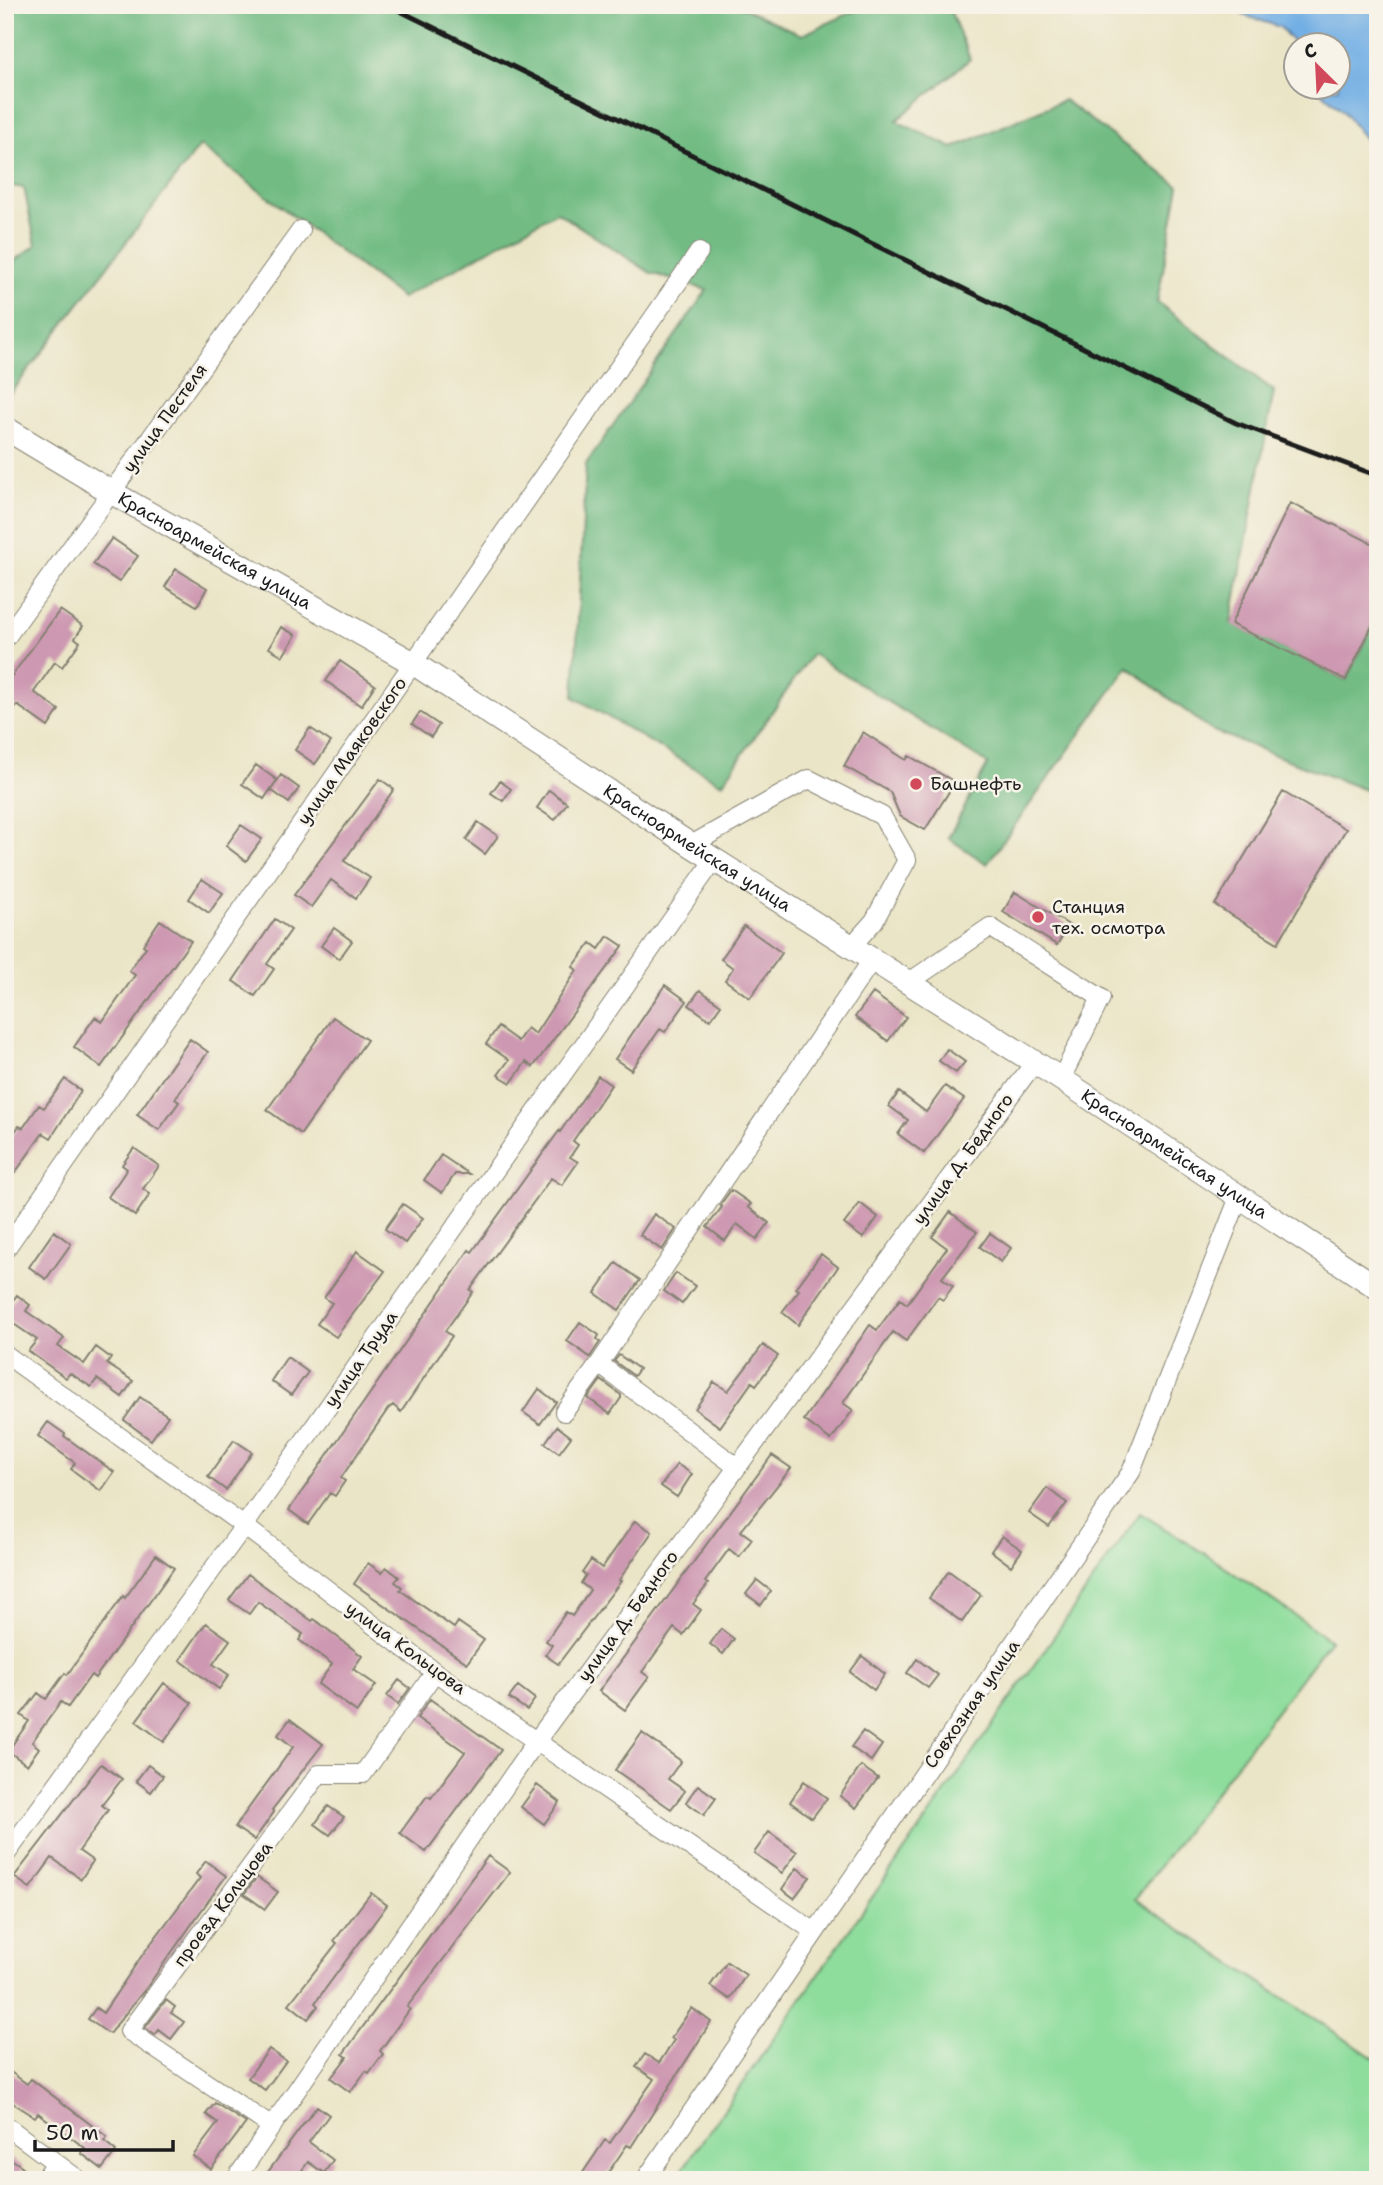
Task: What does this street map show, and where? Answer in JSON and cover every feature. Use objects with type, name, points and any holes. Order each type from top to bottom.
[{"type":"main road","name":"Красноармейская улица","points":[[5,428],[111,492],[413,663],[714,860],[1061,1079],[1378,1288]]},
{"type":"street","name":"улица Пестеля","points":[[5,639],[301,230]]},
{"type":"street","name":"улица Маяковского","points":[[5,1250],[699,252]]},
{"type":"street","points":[[691,845],[809,779],[882,816],[907,860],[874,921],[851,947]]},
{"type":"street","name":"улица Труда","points":[[5,1856],[244,1525],[714,860]]},
{"type":"street","points":[[908,983],[990,927],[1101,998],[1061,1079]]},
{"type":"street","points":[[564,1412],[872,960]]},
{"type":"street","name":"улица Д. Бедного","points":[[235,2180],[537,1740],[1034,1062]]},
{"type":"street","name":"Совхозная улица","points":[[645,2180],[1131,1472],[1239,1197]]},
{"type":"street","name":"улица Кольцова","points":[[5,1354],[244,1525],[435,1672],[815,1932]]},
{"type":"street","points":[[599,1364],[737,1467]]},
{"type":"street","name":"проезд Кольцова","points":[[272,2127],[129,2031],[319,1774],[363,1774],[435,1672]]},
{"type":"street","points":[[5,2124],[79,2180]]},
{"type":"street","points":[[44,2180],[55,2164]]},
{"type":"green space","points":[[5,5],[737,5],[802,35],[857,10],[856,5],[948,5],[970,59],[896,121],[953,148],[1064,100],[1179,186],[1157,302],[1274,391],[1231,623],[1346,680],[1378,614],[1378,795],[1211,730],[1128,667],[987,864],[948,838],[988,764],[812,654],[722,784],[574,697],[586,464],[707,290],[651,273],[557,212],[402,298],[200,146],[6,399],[5,268],[36,245],[24,188],[5,185]]},
{"type":"green space","points":[[1140,1513],[1210,1557],[1330,1640],[1135,1899],[1378,2061],[1378,2180],[675,2180]]},
{"type":"water","points":[[1235,5],[1378,5],[1378,156],[1333,102],[1352,102],[1352,32],[1284,32],[1280,27],[1243,15]]},
{"type":"building","points":[[1290,503],[1378,546],[1378,614],[1346,680],[1231,624]]},
{"type":"building","points":[[112,538],[138,556],[119,582],[93,564]]},
{"type":"building","points":[[176,569],[207,588],[197,606],[165,587]]},
{"type":"building","points":[[60,610],[83,626],[75,638],[80,642],[62,667],[55,662],[34,692],[59,710],[48,727],[17,705],[5,721],[5,685]]},
{"type":"building","points":[[281,627],[296,635],[283,656],[269,648]]},
{"type":"building","points":[[340,661],[375,685],[361,706],[326,681]]},
{"type":"building","points":[[420,712],[439,725],[431,737],[412,724]]},
{"type":"building","points":[[310,728],[331,742],[315,764],[295,750]]},
{"type":"building","points":[[863,732],[906,760],[909,756],[955,782],[925,830],[900,816],[890,792],[844,766]]},
{"type":"building","points":[[256,765],[277,780],[264,799],[242,784]]},
{"type":"building","points":[[281,775],[299,788],[289,803],[271,790]]},
{"type":"building","points":[[380,779],[394,789],[344,861],[370,878],[356,898],[331,880],[311,907],[294,895]]},
{"type":"building","points":[[500,781],[511,789],[503,801],[491,793]]},
{"type":"building","points":[[549,790],[567,803],[555,820],[537,808]]},
{"type":"building","points":[[1283,792],[1346,829],[1278,943],[1215,905]]},
{"type":"building","points":[[478,822],[498,836],[485,854],[466,840]]},
{"type":"building","points":[[241,825],[262,839],[246,861],[226,846]]},
{"type":"building","points":[[202,879],[223,893],[209,913],[189,899]]},
{"type":"building","points":[[1015,892],[1069,925],[1057,945],[1003,912]]},
{"type":"building","points":[[275,919],[291,930],[267,964],[274,969],[255,996],[233,981]]},
{"type":"building","points":[[160,920],[191,941],[101,1067],[74,1047],[95,1017],[102,1022],[135,975],[129,971]]},
{"type":"building","points":[[744,926],[782,953],[750,998],[725,980],[733,968],[721,959]]},
{"type":"building","points":[[334,928],[352,941],[339,959],[321,946]]},
{"type":"building","points":[[608,936],[623,946],[533,1067],[526,1062],[511,1083],[498,1075],[509,1060],[486,1044],[498,1027],[518,1041],[527,1028],[535,1034],[577,970],[573,967],[591,943],[599,949]]},
{"type":"building","points":[[665,985],[687,1001],[665,1032],[660,1029],[631,1070],[615,1059]]},
{"type":"building","points":[[700,990],[721,1005],[710,1020],[689,1005]]},
{"type":"building","points":[[873,993],[906,1017],[888,1041],[855,1017]]},
{"type":"building","points":[[333,1017],[367,1040],[301,1134],[267,1110]]},
{"type":"building","points":[[190,1039],[208,1052],[175,1099],[179,1102],[159,1130],[137,1115]]},
{"type":"building","points":[[947,1049],[965,1062],[956,1073],[939,1061]]},
{"type":"building","points":[[598,1076],[611,1085],[573,1141],[578,1145],[570,1157],[578,1162],[562,1185],[551,1178],[470,1290],[473,1292],[445,1331],[452,1336],[401,1412],[393,1405],[388,1409],[341,1478],[345,1481],[335,1496],[330,1493],[308,1524],[289,1510],[469,1250],[472,1252]]},
{"type":"building","points":[[65,1079],[81,1091],[51,1138],[43,1133],[15,1173],[5,1166],[5,1145],[19,1126],[23,1128],[39,1105],[44,1108]]},
{"type":"building","points":[[945,1086],[964,1099],[924,1153],[898,1134],[908,1120],[889,1106],[899,1092],[926,1112]]},
{"type":"building","points":[[134,1148],[159,1166],[143,1189],[150,1194],[135,1216],[108,1197],[127,1169],[122,1165]]},
{"type":"building","points":[[441,1155],[469,1174],[455,1174],[442,1193],[424,1180]]},
{"type":"building","points":[[731,1190],[751,1204],[748,1207],[769,1223],[757,1239],[737,1224],[725,1241],[707,1227]]},
{"type":"building","points":[[860,1203],[878,1217],[863,1238],[844,1224]]},
{"type":"building","points":[[403,1204],[423,1218],[405,1243],[385,1229]]},
{"type":"building","points":[[950,1212],[977,1232],[942,1278],[953,1286],[943,1300],[938,1297],[906,1341],[893,1332],[843,1403],[853,1410],[831,1440],[804,1420],[870,1325],[877,1330],[900,1299],[907,1304],[947,1248],[932,1237]]},
{"type":"building","points":[[654,1214],[676,1229],[662,1250],[640,1235]]},
{"type":"building","points":[[54,1231],[71,1244],[46,1279],[29,1267]]},
{"type":"building","points":[[990,1233],[1011,1248],[1001,1262],[980,1247]]},
{"type":"building","points":[[357,1251],[385,1271],[336,1337],[317,1324],[332,1303],[324,1298]]},
{"type":"building","points":[[821,1254],[838,1267],[798,1325],[782,1312]]},
{"type":"building","points":[[616,1263],[640,1280],[619,1310],[595,1293]]},
{"type":"building","points":[[676,1273],[695,1286],[682,1304],[664,1291]]},
{"type":"building","points":[[17,1295],[30,1305],[26,1311],[64,1338],[58,1346],[84,1364],[96,1347],[111,1358],[107,1364],[133,1381],[122,1397],[97,1379],[91,1387],[70,1373],[66,1378],[28,1351],[37,1340],[5,1318],[5,1311]]},
{"type":"building","points":[[580,1322],[599,1335],[597,1339],[600,1342],[590,1357],[567,1341]]},
{"type":"building","points":[[763,1345],[778,1356],[756,1385],[752,1382],[720,1427],[695,1409],[714,1382],[728,1391]]},
{"type":"building","points":[[619,1355],[639,1369],[634,1376],[614,1361]]},
{"type":"building","points":[[287,1357],[308,1372],[291,1395],[271,1381]]},
{"type":"building","points":[[601,1380],[621,1395],[610,1414],[588,1398]]},
{"type":"building","points":[[539,1389],[556,1402],[540,1424],[523,1412]]},
{"type":"building","points":[[140,1397],[168,1416],[151,1440],[124,1420]]},
{"type":"building","points":[[48,1422],[114,1472],[101,1491],[71,1469],[75,1463],[38,1436]]},
{"type":"building","points":[[557,1426],[571,1437],[559,1453],[545,1443]]},
{"type":"building","points":[[234,1440],[252,1452],[226,1490],[208,1477]]},
{"type":"building","points":[[772,1455],[791,1468],[741,1531],[752,1539],[739,1557],[729,1549],[693,1604],[701,1610],[683,1635],[674,1628],[642,1672],[649,1677],[625,1710],[599,1691]]},
{"type":"building","points":[[677,1464],[692,1474],[677,1497],[661,1486]]},
{"type":"building","points":[[1047,1488],[1067,1503],[1049,1527],[1029,1513]]},
{"type":"building","points":[[635,1521],[652,1532],[619,1580],[621,1581],[558,1664],[545,1655],[552,1645],[546,1641],[566,1612],[572,1616],[590,1590],[581,1583],[586,1575],[582,1573],[591,1560],[602,1568]]},
{"type":"building","points":[[1002,1536],[1022,1550],[1011,1566],[991,1551]]},
{"type":"building","points":[[156,1555],[174,1568],[95,1678],[91,1675],[68,1707],[61,1702],[32,1742],[39,1748],[27,1765],[8,1751],[29,1721],[21,1715],[38,1693],[46,1699],[65,1673],[67,1675]]},
{"type":"building","points":[[368,1563],[382,1573],[386,1567],[399,1577],[395,1582],[402,1587],[400,1590],[454,1628],[458,1622],[484,1640],[467,1663],[354,1584]]},
{"type":"building","points":[[949,1571],[981,1595],[962,1622],[929,1598]]},
{"type":"building","points":[[248,1574],[362,1656],[353,1669],[376,1685],[357,1712],[318,1684],[332,1664],[299,1640],[303,1634],[258,1602],[249,1614],[229,1600]]},
{"type":"building","points":[[757,1580],[771,1591],[761,1605],[746,1594]]},
{"type":"building","points":[[206,1623],[230,1640],[213,1664],[229,1675],[219,1689],[180,1660]]},
{"type":"building","points":[[721,1629],[734,1639],[723,1654],[710,1644]]},
{"type":"building","points":[[862,1656],[885,1674],[874,1690],[850,1672]]},
{"type":"building","points":[[917,1659],[938,1675],[928,1688],[907,1673]]},
{"type":"building","points":[[399,1680],[410,1688],[398,1704],[387,1696]]},
{"type":"building","points":[[164,1683],[192,1703],[164,1742],[136,1721]]},
{"type":"building","points":[[518,1686],[535,1699],[527,1710],[509,1698]]},
{"type":"building","points":[[430,1699],[501,1750],[426,1852],[400,1833],[427,1796],[431,1798],[465,1752],[417,1718]]},
{"type":"building","points":[[290,1719],[323,1744],[272,1810],[274,1812],[254,1840],[235,1827],[293,1747],[278,1735]]},
{"type":"building","points":[[863,1731],[882,1745],[871,1761],[851,1747]]},
{"type":"building","points":[[642,1733],[681,1761],[668,1779],[685,1791],[671,1809],[615,1770]]},
{"type":"building","points":[[101,1764],[122,1779],[102,1805],[108,1810],[79,1851],[93,1861],[81,1879],[52,1858],[30,1888],[14,1877]]},
{"type":"building","points":[[148,1765],[163,1776],[151,1792],[136,1781]]},
{"type":"building","points":[[861,1766],[878,1778],[856,1808],[840,1796]]},
{"type":"building","points":[[804,1781],[827,1798],[812,1818],[790,1802]]},
{"type":"building","points":[[537,1785],[560,1802],[544,1824],[521,1807]]},
{"type":"building","points":[[698,1785],[716,1798],[704,1815],[686,1802]]},
{"type":"building","points":[[328,1806],[344,1817],[330,1835],[315,1824]]},
{"type":"building","points":[[769,1832],[797,1852],[782,1873],[754,1853]]},
{"type":"building","points":[[488,1856],[510,1872],[407,2007],[410,2009],[380,2051],[383,2054],[350,2092],[331,2078],[347,2057],[343,2054]]},
{"type":"building","points":[[206,1861],[226,1876],[147,1987],[109,2034],[88,2019],[96,2008],[103,2013],[200,1878],[196,1874]]},
{"type":"building","points":[[797,1868],[810,1877],[794,1898],[782,1889]]},
{"type":"building","points":[[257,1877],[278,1892],[265,1909],[244,1894]]},
{"type":"building","points":[[371,1893],[387,1905],[315,2003],[318,2006],[308,2019],[289,2004],[337,1943],[334,1941]]},
{"type":"building","points":[[727,1962],[746,1975],[730,1999],[710,1986]]},
{"type":"building","points":[[166,2000],[175,2007],[171,2013],[184,2022],[171,2039],[159,2030],[155,2035],[145,2028]]},
{"type":"building","points":[[692,2008],[711,2022],[631,2147],[627,2145],[603,2180],[591,2180],[582,2174],[605,2140],[610,2143],[654,2079],[636,2067],[645,2054],[659,2063],[674,2040],[671,2038]]},
{"type":"building","points":[[269,2049],[286,2061],[265,2090],[248,2078]]},
{"type":"building","points":[[5,2068],[27,2084],[31,2079],[107,2137],[104,2141],[116,2151],[102,2169],[81,2153],[85,2148],[38,2113],[35,2117],[5,2098]]},
{"type":"building","points":[[215,2103],[246,2123],[211,2169],[193,2156],[218,2123],[206,2114]]},
{"type":"building","points":[[317,2106],[329,2115],[309,2142],[333,2160],[324,2173],[308,2162],[295,2180],[262,2180]]},
{"type":"building","points":[[5,2155],[23,2167],[14,2180],[5,2180]]},
{"type":"railway","points":[[388,5],[1236,423],[1378,476]]},
{"type":"place","name":"Башнефть","points":[[916,784]]},
{"type":"place","name":"Станция тех. осмотра","points":[[1038,917]]}]
